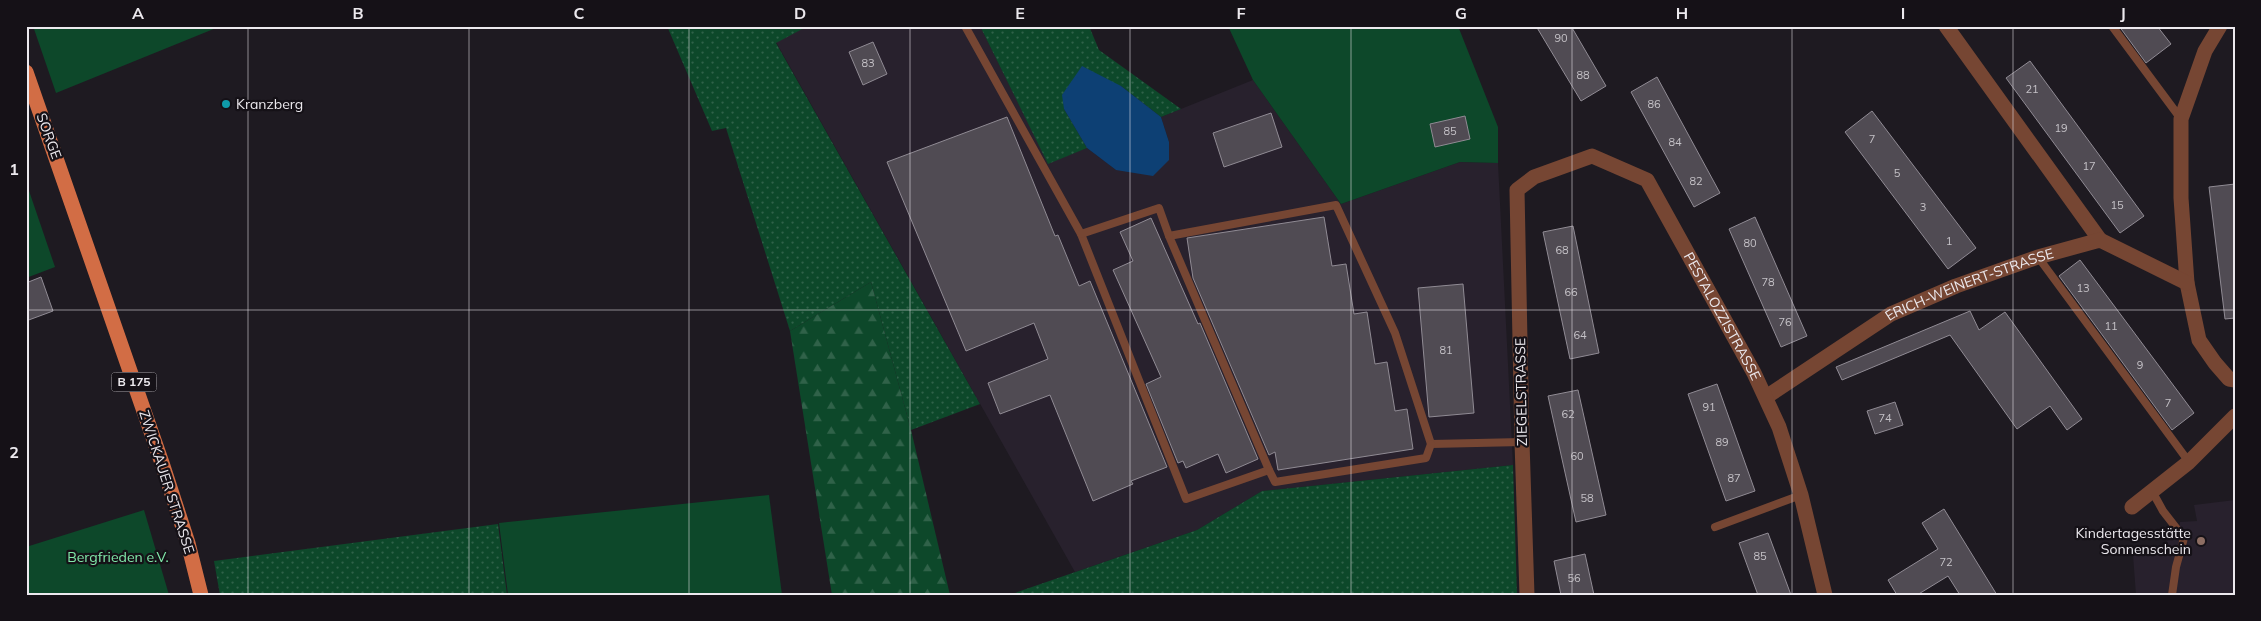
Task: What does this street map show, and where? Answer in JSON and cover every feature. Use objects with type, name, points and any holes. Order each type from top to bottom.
[{"type":"main road","name":"SORGE","points":[[26,72],[62,171]]},
{"type":"main road","name":"ZWICKAUER STRASSE","points":[[62,171],[162,463],[188,543],[201,595]]},
{"type":"street","points":[[1946,26],[2100,240],[2187,283]]},
{"type":"street","points":[[2220,26],[2205,52],[2181,119],[2180,198],[2187,283],[2199,340],[2220,368],[2229,378],[2235,380]]},
{"type":"street","name":"PESTALOZZISTRASSE","points":[[1518,190],[1534,177],[1592,156],[1647,180],[1766,397],[1779,427],[1802,495],[1825,595]]},
{"type":"street","name":"ZIEGELSTRASSE","points":[[1518,190],[1522,442],[1527,595]]},
{"type":"street","name":"ERICH-WEINERT-STRASSE","points":[[1766,397],[1891,314],[1956,286],[2038,257],[2100,240]]},
{"type":"street","points":[[2132,507],[2189,462],[2235,416]]},
{"type":"lane","points":[[965,26],[1082,234],[1186,499],[1269,470]]},
{"type":"lane","points":[[2112,26],[2181,119]]},
{"type":"lane","points":[[1082,234],[1159,208],[1169,236],[1275,482],[1426,458],[1431,444],[1395,333],[1336,205],[1169,236]]},
{"type":"lane","points":[[2038,257],[2189,462]]},
{"type":"lane","points":[[1431,444],[1522,442]]},
{"type":"lane","points":[[2152,491],[2163,511],[2184,538],[2176,567],[2172,595]]},
{"type":"lane","points":[[1715,527],[1802,495]]},
{"type":"shaded area","points":[[808,26],[980,26],[1048,163],[1087,148],[1116,170],[1169,142],[1161,117],[1253,80],[1341,204],[1460,162],[1498,163],[1513,465],[1262,491],[1197,530],[1075,572],[776,42]]},
{"type":"shaded area","name":"Kindertagesstätte Sonnenschein","points":[[2235,500],[2235,595],[2136,595],[2133,555],[2155,551],[2179,532],[2180,522],[2197,521],[2194,505]]},
{"type":"green space","points":[[33,26],[221,26],[56,93]]},
{"type":"green space","points":[[667,26],[808,26],[776,43],[980,404],[911,430],[871,282],[790,331],[726,128],[712,131]]},
{"type":"green space","points":[[980,26],[1089,26],[1099,50],[1181,109],[1161,117],[1121,86],[1064,109],[1087,148],[1048,164]]},
{"type":"green space","points":[[1228,26],[1458,26],[1498,127],[1498,163],[1460,162],[1341,204],[1253,80]]},
{"type":"green space","points":[[26,182],[55,267],[26,278]]},
{"type":"green space","points":[[871,282],[911,430],[950,595],[832,595],[790,331]]},
{"type":"green space","points":[[1513,465],[1517,595],[1009,595],[1197,530],[1262,491]]},
{"type":"green space","points":[[769,495],[782,595],[508,595],[499,523]]},
{"type":"green space","name":"Bergfrieden e.V.","points":[[144,510],[169,595],[26,595],[26,547]]},
{"type":"green space","points":[[498,524],[507,595],[220,595],[214,561]]},
{"type":"water","points":[[1082,66],[1121,86],[1161,117],[1169,142],[1169,160],[1153,176],[1116,170],[1087,148],[1064,109],[1062,95]]},
{"type":"building","points":[[1536,26],[1571,26],[1606,86],[1581,101]]},
{"type":"building","points":[[2119,26],[2157,26],[2171,44],[2146,63]]},
{"type":"building","points":[[873,42],[887,74],[863,85],[849,52]]},
{"type":"building","points":[[2030,61],[2144,216],[2120,233],[2006,78]]},
{"type":"building","points":[[1657,77],[1720,193],[1694,207],[1631,92]]},
{"type":"building","points":[[1872,111],[1976,248],[1948,269],[1845,132]]},
{"type":"building","points":[[1271,113],[1282,147],[1224,167],[1213,133]]},
{"type":"building","points":[[1465,116],[1470,139],[1435,147],[1430,124]]},
{"type":"building","points":[[1007,117],[1055,236],[1058,235],[1079,286],[1090,281],[1167,467],[1131,481],[1133,484],[1093,501],[1050,395],[1000,414],[988,383],[1048,359],[1034,323],[966,351],[887,162]]},
{"type":"building","points":[[2235,184],[2235,318],[2225,319],[2209,187]]},
{"type":"building","points":[[1324,217],[1332,266],[1346,264],[1354,314],[1367,312],[1375,364],[1387,362],[1395,411],[1407,409],[1413,449],[1278,470],[1275,452],[1269,455],[1193,278],[1187,238]]},
{"type":"building","points":[[1755,217],[1807,336],[1781,347],[1729,229]]},
{"type":"building","points":[[1151,218],[1198,324],[1200,323],[1258,459],[1226,473],[1218,454],[1186,468],[1183,461],[1178,463],[1146,384],[1161,377],[1113,270],[1133,261],[1120,232]]},
{"type":"building","points":[[1573,226],[1599,353],[1570,359],[1543,232]]},
{"type":"building","points":[[2080,260],[2194,413],[2172,430],[2059,276]]},
{"type":"building","points":[[41,277],[53,311],[26,321],[26,283]]},
{"type":"building","points":[[1463,284],[1474,413],[1429,417],[1418,288]]},
{"type":"building","points":[[1970,311],[1979,330],[2005,312],[2082,419],[2067,430],[2050,406],[2017,429],[1950,335],[1842,380],[1836,367]]},
{"type":"building","points":[[1717,384],[1755,491],[1726,501],[1688,394]]},
{"type":"building","points":[[1578,390],[1606,515],[1576,522],[1548,396]]},
{"type":"building","points":[[1895,402],[1903,425],[1875,434],[1867,411]]},
{"type":"building","points":[[1944,509],[1997,595],[1960,595],[1948,576],[1917,595],[1897,595],[1888,580],[1938,549],[1922,523]]},
{"type":"building","points":[[1768,533],[1791,595],[1758,595],[1739,543]]},
{"type":"building","points":[[1585,554],[1594,595],[1561,595],[1554,561]]},
{"type":"place","name":"Kranzberg","points":[[226,104]]},
{"type":"place","name":"Kindertagesstätte Sonnenschein","points":[[2201,541]]}]
